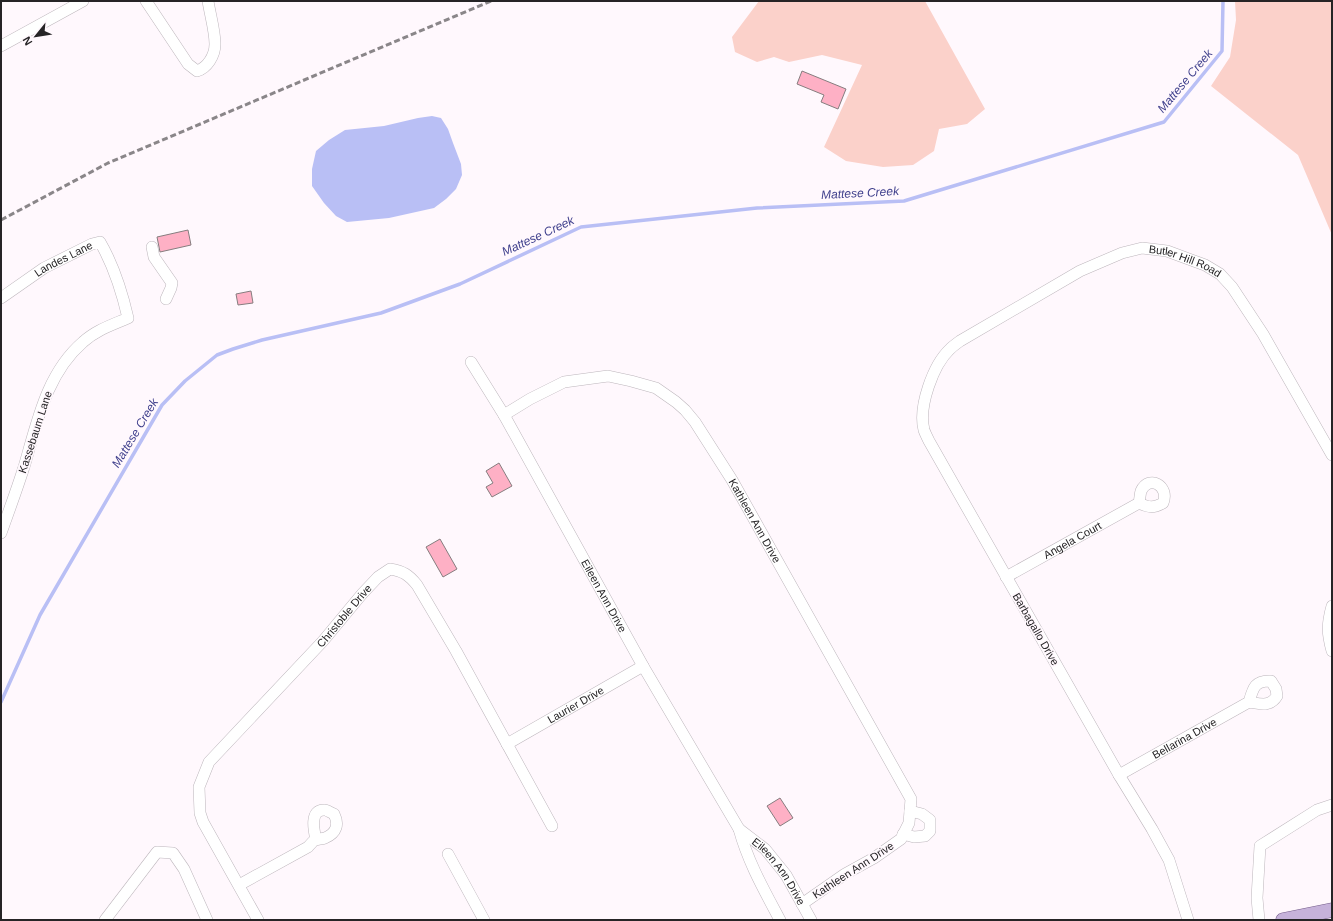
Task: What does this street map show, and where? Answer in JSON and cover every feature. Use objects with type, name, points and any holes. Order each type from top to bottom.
[{"type":"main road","points":[[1283,920],[1332,910]]},
{"type":"street","points":[[1,46],[83,1]]},
{"type":"street","points":[[146,1],[188,64],[197,71],[210,63],[216,46],[208,1]]},
{"type":"street","name":"Landes Lane","points":[[1,298],[44,268],[92,244],[100,242],[122,291],[128,318]]},
{"type":"street","points":[[152,247],[154,257],[172,282],[166,298]]},
{"type":"street","name":"Butler Hill Road","points":[[960,341],[1080,271],[1122,252],[1142,248],[1167,251],[1206,265],[1220,274],[1232,287],[1263,334],[1332,455]]},
{"type":"street","name":"Kassebaum Lane","points":[[1,533],[22,472],[42,405],[59,369],[71,353],[94,333],[128,318]]},
{"type":"street","name":"Barbagallo Drive","points":[[960,341],[949,349],[943,357],[933,375],[926,395],[922,416],[924,430],[928,441],[1169,860],[1188,920]]},
{"type":"street","name":"Eileen Ann Drive","points":[[470,362],[504,415],[643,666],[739,829],[744,848],[753,870],[780,920]]},
{"type":"street","name":"Kathleen Ann Drive","points":[[504,415],[530,399],[564,382],[608,376],[656,388],[676,402],[695,422],[732,480],[911,799],[910,822],[900,839],[874,858],[845,874],[802,904]]},
{"type":"street","name":"Angela Court","points":[[1006,577],[1139,503]]},
{"type":"street","name":"Christoble Drive","points":[[258,920],[203,822],[200,813],[199,787],[209,762],[323,641],[362,594],[378,577],[390,569],[401,571],[410,577],[417,585],[552,826]]},
{"type":"street","points":[[1332,606],[1328,622],[1328,638],[1332,650]]},
{"type":"street","name":"Laurier Drive","points":[[507,744],[643,666]]},
{"type":"street","name":"Bellarina Drive","points":[[1119,775],[1249,702]]},
{"type":"street","points":[[1260,920],[1257,898],[1260,846],[1317,810],[1332,805]]},
{"type":"street","name":"Kathleen Ann Drive","points":[[903,834],[914,837],[925,836],[930,830],[930,820],[922,814],[910,811]]},
{"type":"street","name":"Eileen Ann Drive","points":[[739,829],[765,849],[786,875],[811,920]]},
{"type":"street","points":[[239,885],[308,847],[316,840]]},
{"type":"street","points":[[105,920],[157,852],[173,853],[184,869],[206,920]]},
{"type":"street","points":[[448,854],[484,920]]},
{"type":"shaded area","points":[[759,1],[925,1],[985,109],[967,124],[939,129],[934,151],[913,165],[883,167],[846,161],[824,147],[862,65],[822,55],[789,62],[774,57],[757,62],[735,52],[732,37]]},
{"type":"shaded area","points":[[1235,1],[1332,1],[1332,235],[1298,155],[1211,86],[1230,57],[1236,20]]},
{"type":"water","points":[[432,116],[441,118],[448,129],[461,164],[462,175],[456,189],[434,208],[389,218],[347,222],[336,216],[324,203],[312,186],[312,169],[316,151],[329,140],[345,130],[384,126]]},
{"type":"building","points":[[802,71],[846,89],[838,109],[821,102],[824,95],[797,84]]},
{"type":"building","points":[[188,230],[191,245],[160,252],[157,237]]},
{"type":"building","points":[[251,291],[253,303],[238,305],[236,294]]},
{"type":"building","points":[[499,463],[512,486],[492,497],[486,487],[493,483],[486,471]]},
{"type":"building","points":[[440,539],[457,569],[443,577],[426,547]]},
{"type":"building","points":[[780,798],[793,818],[780,826],[767,806]]},
{"type":"waterway","name":"Mattese Creek","points":[[1,702],[40,615],[162,405],[185,381],[217,355],[262,340],[381,313],[460,284],[581,227],[757,208],[904,201],[1164,122],[1222,51],[1223,1]]},
{"type":"railway","points":[[1,220],[108,163],[491,1]]}]
